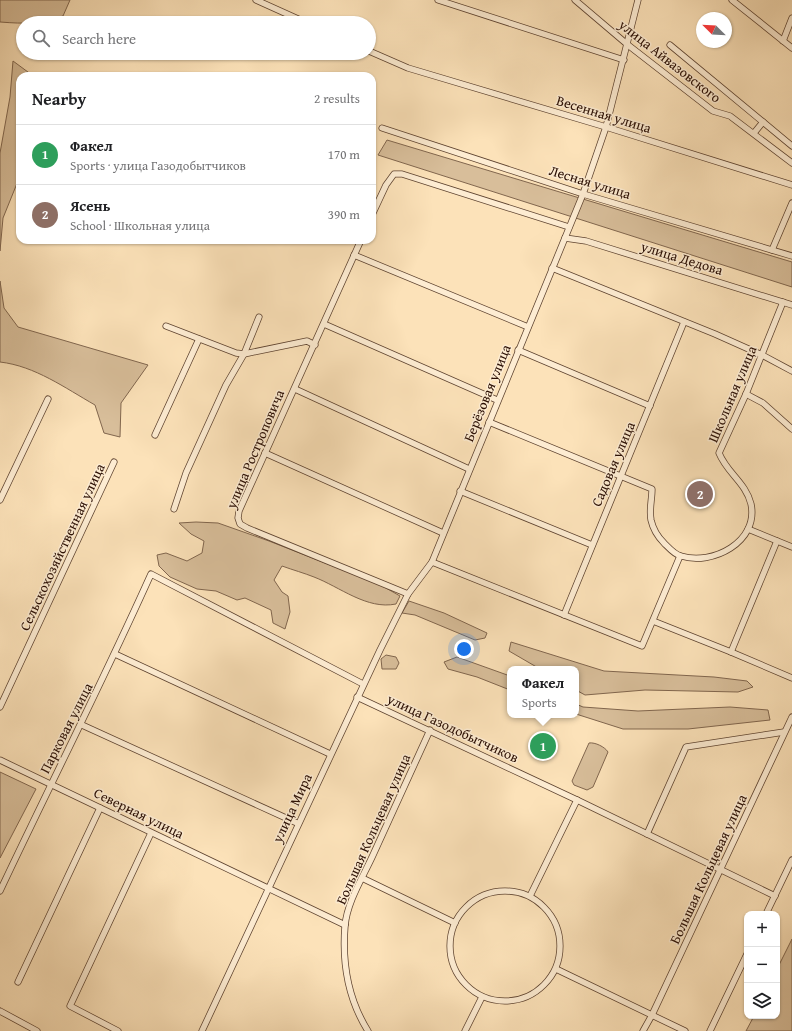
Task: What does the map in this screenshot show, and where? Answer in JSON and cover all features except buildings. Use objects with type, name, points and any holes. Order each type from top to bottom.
[{"type":"street","points":[[256,0],[291,16]]},
{"type":"street","points":[[438,0],[624,60]]},
{"type":"street","name":"улица Айвазовского","points":[[575,0],[628,45],[713,111],[730,116],[792,163]]},
{"type":"street","name":"Берёзовая улица","points":[[408,595],[432,562],[497,400],[583,194],[606,126],[628,45],[634,11],[638,0]]},
{"type":"street","points":[[732,0],[792,48]]},
{"type":"street","points":[[783,41],[792,18]]},
{"type":"street","points":[[670,45],[792,146]]},
{"type":"street","name":"Весенная улица","points":[[376,54],[408,68],[606,126],[792,185]]},
{"type":"street","points":[[754,133],[763,122]]},
{"type":"street","name":"Лесная улица","points":[[382,128],[583,194],[792,256]]},
{"type":"street","points":[[376,206],[386,185],[394,174],[402,174],[569,227]]},
{"type":"street","points":[[772,250],[792,204]]},
{"type":"street","name":"улица Дедова","points":[[565,238],[586,241],[792,305]]},
{"type":"street","name":"улица Ростроповича","points":[[359,244],[239,511],[238,518],[240,524],[408,595]]},
{"type":"street","points":[[354,255],[528,327]]},
{"type":"street","points":[[552,268],[762,355],[792,371]]},
{"type":"street","name":"Школьная улица","points":[[748,529],[752,516],[748,495],[743,485],[722,462],[719,453],[746,394],[783,302]]},
{"type":"street","points":[[174,510],[189,466],[226,385],[244,354],[260,317]]},
{"type":"street","name":"Садовая улица","points":[[564,615],[684,322]]},
{"type":"street","points":[[324,324],[497,400]]},
{"type":"street","points":[[166,326],[236,353],[244,354],[307,342],[315,345]]},
{"type":"street","points":[[155,435],[199,339]]},
{"type":"street","points":[[518,350],[650,406]]},
{"type":"street","points":[[294,389],[469,469]]},
{"type":"street","points":[[746,394],[763,403],[792,429]]},
{"type":"street","points":[[0,500],[48,400]]},
{"type":"street","points":[[489,422],[652,489],[650,508],[651,520],[655,531],[668,548],[680,556],[698,559],[713,557],[727,551],[748,529],[792,547]]},
{"type":"street","points":[[265,453],[443,533]]},
{"type":"street","name":"Сельскохозяйственная улица","points":[[0,707],[114,462]]},
{"type":"street","points":[[460,491],[592,545]]},
{"type":"street","points":[[731,652],[777,541]]},
{"type":"street","points":[[432,562],[642,646],[680,556]]},
{"type":"street","name":"Парковая улица","points":[[0,891],[51,784],[82,725],[151,574],[363,684]]},
{"type":"street","name":"улица Мира","points":[[202,1031],[297,823],[363,684],[408,595]]},
{"type":"street","points":[[653,622],[731,652],[792,678]]},
{"type":"street","points":[[115,654],[330,754]]},
{"type":"street","name":"улица Газодобытчиков","points":[[357,697],[430,730],[775,896]]},
{"type":"street","name":"Большая Кольцевая улица","points":[[643,1031],[652,1015],[721,870],[784,732],[791,720]]},
{"type":"street","points":[[82,725],[297,823]]},
{"type":"street","name":"Большая Кольцевая улица","points":[[368,1031],[352,1000],[347,981],[345,925],[350,906],[362,878],[430,730]]},
{"type":"street","points":[[647,834],[686,747],[784,732]]},
{"type":"street","name":"Северная улица","points":[[0,760],[345,925]]},
{"type":"street","points":[[530,896],[577,800]]},
{"type":"street","points":[[18,982],[100,808]]},
{"type":"street","points":[[118,1031],[70,1006],[151,833]]},
{"type":"street","points":[[768,911],[792,860]]},
{"type":"street","points":[[362,878],[455,923]]},
{"type":"street","points":[[508,892],[530,896],[549,914],[557,928],[560,942],[556,969],[545,984],[533,994],[518,1000],[500,1001],[482,997],[465,983],[456,970],[451,950],[455,923],[470,904],[490,894],[508,892]]},
{"type":"street","points":[[710,1031],[744,960]]},
{"type":"street","points":[[556,969],[685,1031]]},
{"type":"street","points":[[466,1031],[482,997]]},
{"type":"street","points":[[0,1011],[37,1031]]},
{"type":"shaded area","points":[[0,0],[70,0],[63,16],[16,16],[16,23],[0,22]]},
{"type":"shaded area","points":[[13,61],[28,72],[16,72],[16,186],[3,218],[0,251],[0,153],[10,97]]},
{"type":"shaded area","points":[[387,140],[792,262],[792,287],[378,155]]},
{"type":"shaded area","points":[[0,281],[4,308],[18,327],[148,365],[121,403],[120,437],[104,433],[95,405],[38,373],[13,364],[0,362]]},
{"type":"shaded area","points":[[179,523],[218,523],[269,541],[379,584],[400,596],[396,604],[375,604],[364,601],[324,581],[282,566],[274,580],[282,592],[288,596],[290,612],[285,629],[273,623],[271,610],[245,598],[237,600],[216,591],[197,589],[170,577],[159,566],[157,555],[166,553],[187,561],[202,553],[204,541],[191,534]]},
{"type":"shaded area","points":[[409,601],[444,613],[487,633],[485,638],[475,640],[415,615],[402,613]]},
{"type":"shaded area","points":[[511,642],[604,671],[714,677],[747,681],[753,687],[738,692],[645,690],[585,695],[579,692],[579,666],[535,666],[509,651]]},
{"type":"shaded area","points":[[386,655],[396,657],[399,663],[396,669],[382,669],[381,659]]},
{"type":"shaded area","points":[[457,657],[507,675],[507,689],[477,677],[448,669],[444,662]]},
{"type":"shaded area","points":[[579,705],[583,707],[638,711],[730,707],[768,710],[770,720],[688,729],[623,729],[579,715]]},
{"type":"shaded area","points":[[589,743],[600,745],[608,752],[593,787],[587,790],[574,785],[572,781]]},
{"type":"shaded area","points":[[0,772],[36,789],[0,858]]},
{"type":"shaded area","points":[[792,939],[792,1031],[746,1031],[752,1019],[780,1019],[780,963]]},
{"type":"place","name":"Ясень","points":[[700,494]]},
{"type":"place","name":"Факел","points":[[543,746]]}]
